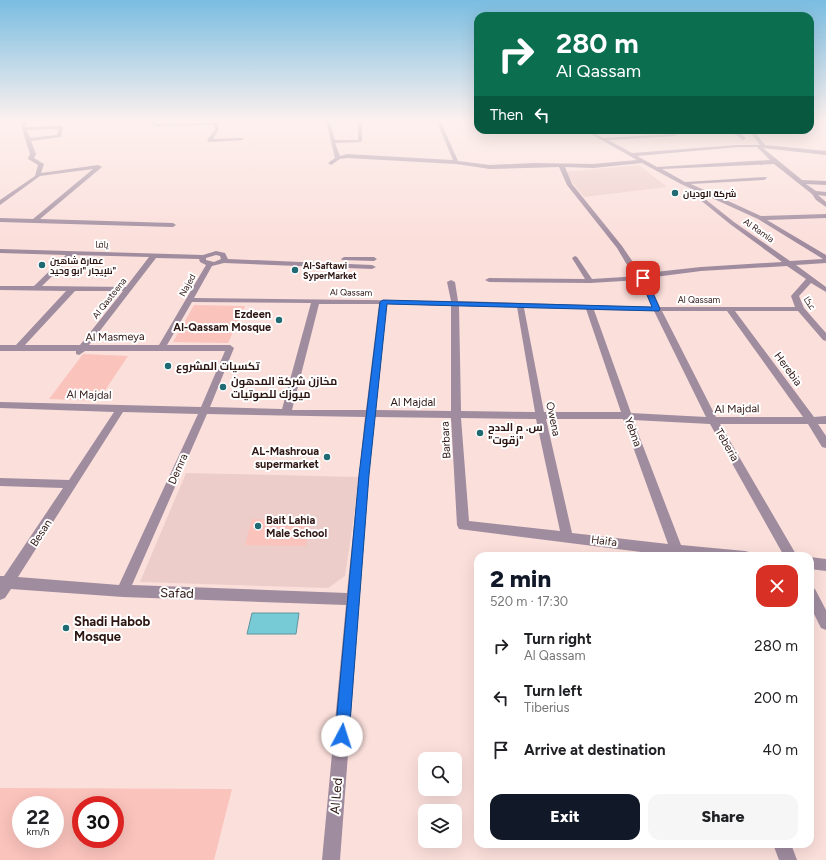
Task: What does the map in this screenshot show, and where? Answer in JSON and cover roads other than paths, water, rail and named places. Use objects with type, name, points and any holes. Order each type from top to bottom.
[{"type":"street","points":[[0,203],[37,177],[41,164],[33,160]]},
{"type":"street","points":[[331,163],[335,160]]},
{"type":"street","points":[[422,160],[456,162],[490,167],[534,164],[593,166],[643,161],[683,183],[760,218],[826,259]]},
{"type":"street","points":[[658,168],[775,162],[814,193],[818,199],[826,205]]},
{"type":"street","points":[[561,165],[569,184],[620,247],[636,273],[645,276]]},
{"type":"street","points":[[34,221],[99,167],[37,175]]},
{"type":"street","points":[[683,183],[764,178]]},
{"type":"street","points":[[800,182],[826,183]]},
{"type":"street","name":"Al Ramla","points":[[683,183],[732,223],[789,262],[826,290]]},
{"type":"street","points":[[814,193],[826,194]]},
{"type":"street","points":[[760,218],[826,216]]},
{"type":"street","points":[[0,220],[172,224]]},
{"type":"street","name":"يافا","points":[[0,251],[155,254],[203,257],[216,253],[223,254],[224,259]]},
{"type":"street","points":[[36,288],[72,253]]},
{"type":"street","name":"Al Qasteena","points":[[80,351],[155,254]]},
{"type":"street","points":[[203,257],[202,261],[210,264],[224,259],[373,263]]},
{"type":"street","points":[[575,258],[590,281]]},
{"type":"street","points":[[489,280],[590,281],[826,259]]},
{"type":"street","name":"Najed","points":[[162,347],[210,264]]},
{"type":"street","name":"Teberia","points":[[645,276],[656,309],[713,421],[789,552]]},
{"type":"street","name":"عكا","points":[[811,279],[794,296],[800,309],[826,338]]},
{"type":"street","name":"Barbara","points":[[451,282],[455,304],[456,414],[463,525]]},
{"type":"street","points":[[1,290],[36,288],[129,289]]},
{"type":"street","points":[[18,348],[73,288]]},
{"type":"street","name":"Al Qassam","points":[[190,300],[383,302],[656,309],[800,309]]},
{"type":"street","points":[[286,413],[316,302]]},
{"type":"street","name":"Al Led","points":[[331,860],[353,599],[383,302]]},
{"type":"street","name":"Owena","points":[[520,305],[540,415],[567,537]]},
{"type":"street","name":"Yebna","points":[[589,307],[627,416],[678,552]]},
{"type":"street","name":"Herebia","points":[[729,309],[810,419],[826,444]]},
{"type":"street","name":"Al Masmeya","points":[[0,348],[80,351],[162,347],[230,348]]},
{"type":"street","name":"Demra","points":[[123,591],[204,411],[230,348]]},
{"type":"street","name":"Al Majdal","points":[[0,405],[286,413],[627,416],[713,421],[826,420]]},
{"type":"street","name":"Besan","points":[[0,594],[5,582],[72,484],[121,408]]},
{"type":"street","points":[[0,482],[72,484]]},
{"type":"street","name":"Haifa","points":[[463,525],[567,537],[671,552]]},
{"type":"street","points":[[814,564],[826,565]]},
{"type":"street","name":"Safad","points":[[5,582],[123,591],[353,599]]},
{"type":"street","points":[[814,601],[826,624]]},
{"type":"street","points":[[784,848],[788,860]]},
{"type":"water","points":[[252,613],[299,613],[296,634],[247,634]]},
{"type":"place","name":"شركة الوديان","points":[[675,193]]},
{"type":"place","name":"عمارة شاهين للإيجار \"ابو وحيد\"","points":[[42,265]]},
{"type":"place","name":"Al-Saftawi SyperMarket","points":[[295,270]]},
{"type":"place","name":"Ezdeen Al-Qassam Mosque","points":[[279,320]]},
{"type":"place","name":"تكسيات المشروع","points":[[168,366]]},
{"type":"place","name":"مخازن شركة المدهون ميوزك للصوتيات","points":[[223,387]]},
{"type":"place","name":"س. م الددح \"زقوت\"","points":[[480,433]]},
{"type":"place","name":"AL-Mashroua supermarket","points":[[327,457]]},
{"type":"place","name":"Bait Lahia Male School","points":[[258,526]]},
{"type":"place","name":"Shadi Habob Mosque","points":[[66,628]]}]
